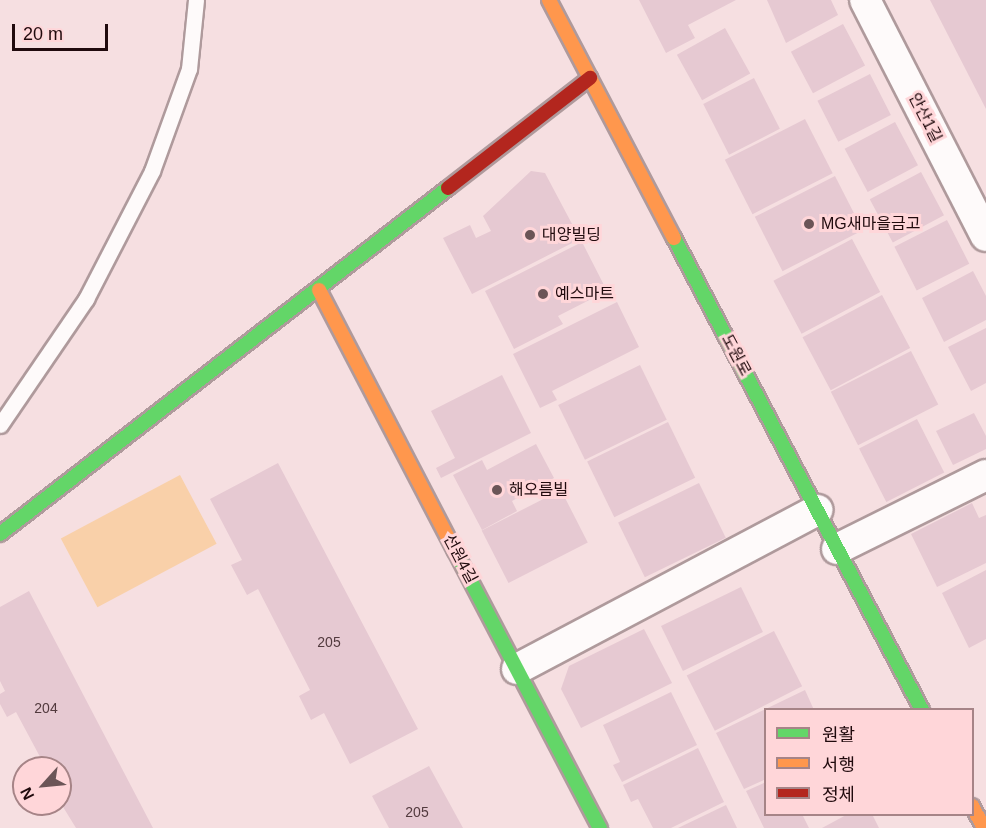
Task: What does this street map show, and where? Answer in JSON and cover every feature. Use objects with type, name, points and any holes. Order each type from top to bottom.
[{"type":"street","name":"안산1길","points":[[865,0],[986,236]]},
{"type":"street","name":"도원로","points":[[555,2],[590,78],[921,708]]},
{"type":"street","points":[[0,534],[319,290],[590,78]]},
{"type":"street","name":"선원4길","points":[[319,290],[600,828]]},
{"type":"street","points":[[837,549],[986,475]]},
{"type":"street","points":[[517,669],[817,510]]},
{"type":"street","points":[[974,810],[984,828]]},
{"type":"lane","points":[[0,425],[86,299],[152,171],[189,69],[196,0]]},
{"type":"shaded area","points":[[180,475],[217,544],[97,607],[61,538]]},
{"type":"building","points":[[639,0],[736,0],[688,25],[695,38],[666,53]]},
{"type":"building","points":[[767,0],[831,0],[838,15],[786,43]]},
{"type":"building","points":[[930,0],[986,0],[986,109]]},
{"type":"building","points":[[843,24],[865,65],[813,93],[791,52]]},
{"type":"building","points":[[725,28],[750,73],[702,100],[677,55]]},
{"type":"building","points":[[870,74],[891,115],[838,142],[817,101]]},
{"type":"building","points":[[754,78],[780,129],[729,155],[703,104]]},
{"type":"building","points":[[805,119],[833,173],[753,214],[725,160]]},
{"type":"building","points":[[895,122],[918,165],[868,192],[845,149]]},
{"type":"building","name":"대양빌딩","points":[[531,171],[545,173],[580,239],[472,294],[443,238],[470,225],[476,238],[491,231],[483,216]]},
{"type":"building","points":[[921,172],[944,215],[893,242],[870,199]]},
{"type":"building","points":[[835,176],[863,230],[783,271],[755,217]]},
{"type":"building","points":[[947,220],[969,264],[917,290],[894,247]]},
{"type":"building","points":[[852,239],[880,292],[802,334],[773,281]]},
{"type":"building","points":[[582,242],[607,291],[558,316],[563,324],[514,349],[485,291]]},
{"type":"building","points":[[973,271],[986,296],[986,320],[944,342],[922,298]]},
{"type":"building","points":[[882,295],[910,348],[831,390],[803,337]]},
{"type":"building","points":[[617,302],[639,347],[552,391],[557,400],[540,408],[513,354]]},
{"type":"building","points":[[986,328],[986,383],[971,391],[948,347]]},
{"type":"building","points":[[911,351],[938,404],[858,445],[831,392]]},
{"type":"building","points":[[640,365],[667,420],[585,460],[558,405]]},
{"type":"building","points":[[502,375],[531,433],[441,478],[436,468],[455,458],[431,411]]},
{"type":"building","points":[[974,413],[986,436],[986,449],[953,465],[936,431]]},
{"type":"building","points":[[917,419],[944,472],[886,502],[859,449]]},
{"type":"building","points":[[668,422],[695,478],[614,517],[587,461]]},
{"type":"building","name":"해오름빌","points":[[536,444],[554,478],[512,501],[517,511],[482,530],[453,475],[482,460],[487,470]]},
{"type":"building","points":[[278,463],[418,729],[350,764],[324,713],[311,720],[299,696],[310,690],[258,589],[247,595],[231,565],[242,560],[210,499]]},
{"type":"building","points":[[699,483],[726,538],[645,577],[618,522]]},
{"type":"building","points":[[561,490],[588,543],[508,583],[482,530]]},
{"type":"building","points":[[972,503],[979,518],[986,515],[986,563],[937,587],[911,534]]},
{"type":"building","points":[[986,570],[986,639],[969,648],[942,593]]},
{"type":"building","points":[[741,587],[763,632],[683,671],[661,626]]},
{"type":"building","points":[[29,591],[153,828],[76,828],[69,816],[72,816],[72,756],[40,756],[16,712],[7,717],[0,704],[0,694],[5,691],[0,681],[0,607]]},
{"type":"building","points":[[644,629],[672,683],[581,728],[561,689],[569,666]]},
{"type":"building","points":[[774,631],[802,686],[715,731],[687,675]]},
{"type":"building","points":[[805,690],[813,708],[768,708]]},
{"type":"building","points":[[671,692],[697,745],[622,782],[613,765],[620,762],[603,725]]},
{"type":"building","points":[[764,710],[764,780],[744,789],[716,733]]},
{"type":"building","points":[[698,748],[724,802],[671,828],[653,828],[638,799],[631,802],[623,785]]},
{"type":"building","points":[[429,766],[463,828],[389,828],[372,796]]},
{"type":"building","points":[[764,783],[764,816],[803,816],[809,828],[764,828],[746,791]]},
{"type":"building","points":[[726,805],[737,828],[678,828]]},
{"type":"building","points":[[844,816],[873,816],[879,828],[822,828]]},
{"type":"traffic: fast","points":[[0,534],[448,188]]},
{"type":"traffic: fast","points":[[674,238],[921,708]]},
{"type":"traffic: fast","points":[[455,551],[600,828]]},
{"type":"traffic: slow","points":[[549,0],[674,238]]},
{"type":"traffic: slow","points":[[319,290],[455,551]]},
{"type":"traffic: slow","points":[[974,810],[984,828]]},
{"type":"traffic: jam","points":[[448,188],[590,78]]},
{"type":"place","name":"MG새마을금고","points":[[809,224]]},
{"type":"place","name":"대양빌딩","points":[[530,235]]},
{"type":"place","name":"예스마트","points":[[543,294]]},
{"type":"place","name":"해오름빌","points":[[497,490]]}]
